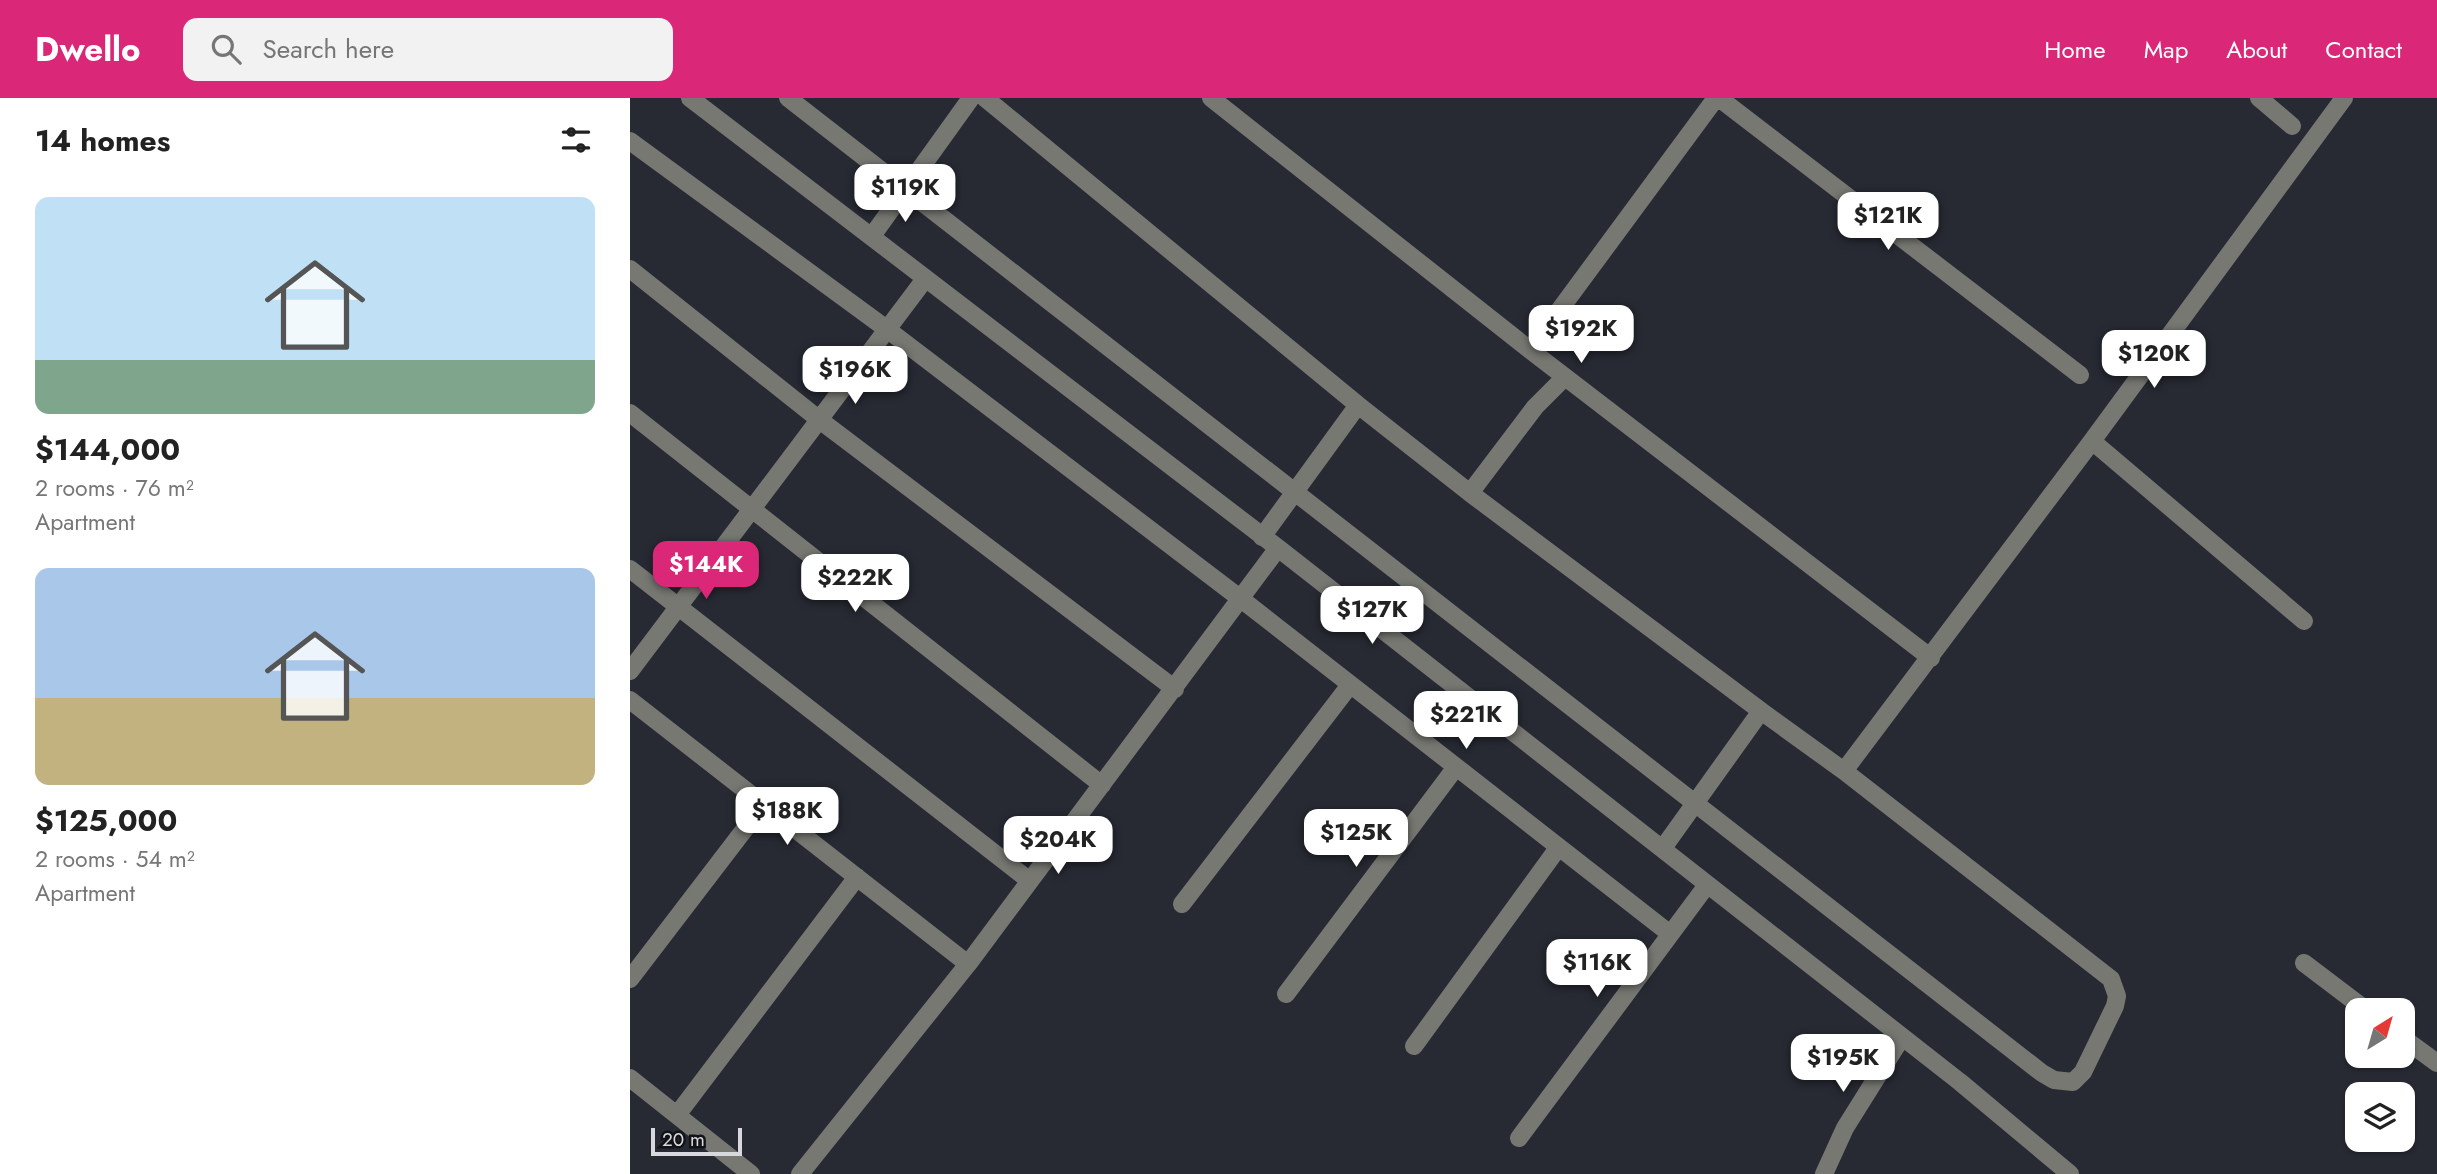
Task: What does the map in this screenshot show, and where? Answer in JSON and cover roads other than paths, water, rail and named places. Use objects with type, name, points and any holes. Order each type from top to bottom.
[{"type":"street","points":[[690,98],[1278,548],[1663,848],[2070,1174]]},
{"type":"street","points":[[788,98],[1694,804],[2054,1080],[2073,1082],[2083,1072],[2115,1006],[2118,996],[2111,979],[1844,771],[1470,493],[1358,405],[985,98]]},
{"type":"street","points":[[872,236],[971,98]]},
{"type":"street","points":[[1211,98],[1565,377],[1931,658]]},
{"type":"street","points":[[1530,349],[1718,98],[2080,375]]},
{"type":"street","points":[[2259,98],[2292,126]]},
{"type":"street","points":[[1844,771],[1931,658],[2344,98]]},
{"type":"street","points":[[630,141],[888,330],[1241,599],[1669,933]]},
{"type":"street","points":[[630,269],[821,421],[1175,689]]},
{"type":"street","points":[[630,671],[821,421],[925,279]]},
{"type":"street","points":[[1470,493],[1535,407],[1565,377]]},
{"type":"street","points":[[1262,537],[1358,405]]},
{"type":"street","points":[[630,412],[1102,785]]},
{"type":"street","points":[[2092,441],[2304,621]]},
{"type":"street","points":[[800,1174],[968,964],[1278,548]]},
{"type":"street","points":[[630,569],[1030,881]]},
{"type":"street","points":[[1182,904],[1350,685]]},
{"type":"street","points":[[630,700],[968,964]]},
{"type":"street","points":[[1663,848],[1761,711]]},
{"type":"street","points":[[1286,994],[1456,768]]},
{"type":"street","points":[[630,979],[764,804]]},
{"type":"street","points":[[1414,1046],[1558,848]]},
{"type":"street","points":[[677,1115],[857,877]]},
{"type":"street","points":[[1519,1138],[1707,885]]},
{"type":"street","points":[[2304,963],[2350,998]]},
{"type":"street","points":[[1824,1174],[1845,1128],[1902,1037]]},
{"type":"street","points":[[2415,1047],[2437,1063]]},
{"type":"street","points":[[630,1078],[751,1174]]}]
